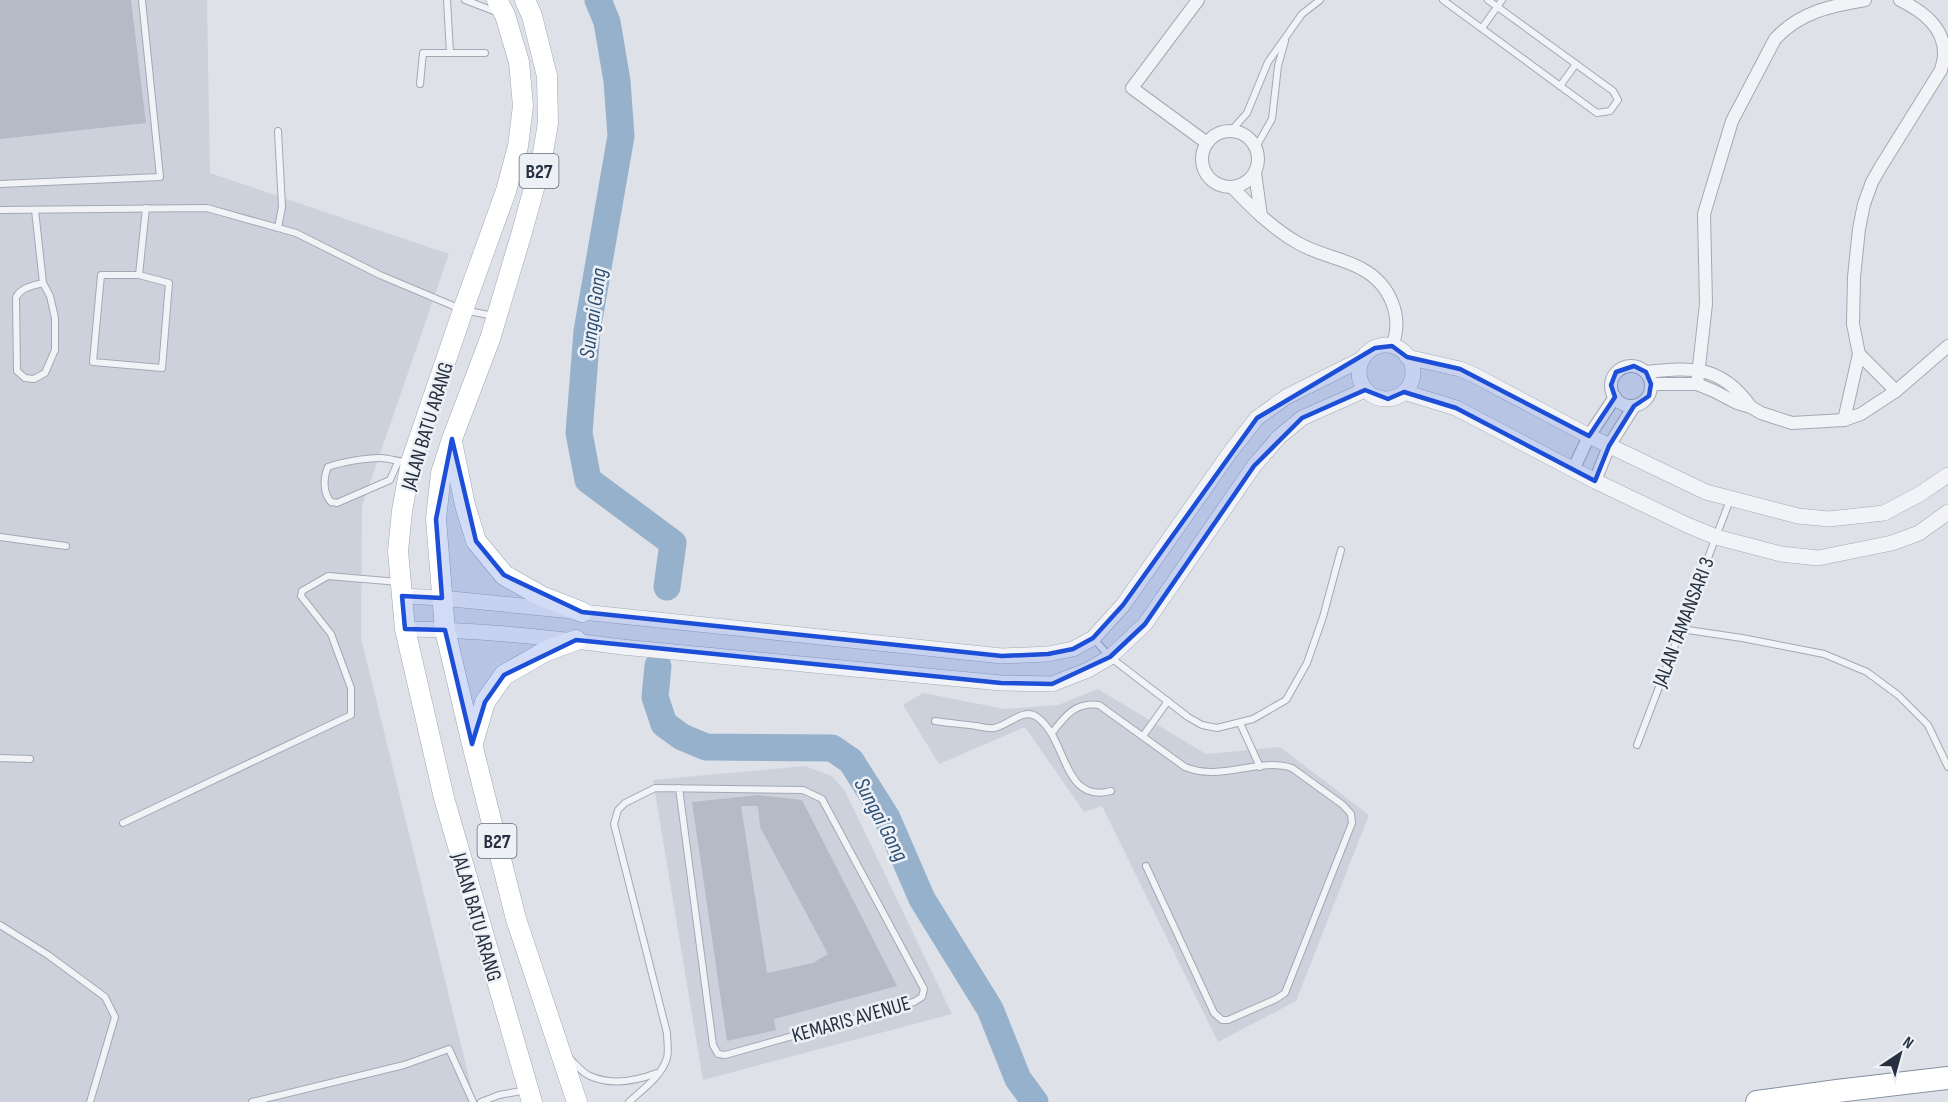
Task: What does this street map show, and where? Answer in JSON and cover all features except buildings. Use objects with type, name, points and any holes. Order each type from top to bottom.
[{"type":"highway","points":[[1757,1102],[1948,1078]]},
{"type":"main road","name":"JALAN BATU ARANG","points":[[525,0],[532,16],[547,76],[548,123],[542,159],[490,339],[441,473],[436,519],[445,630],[472,744],[516,919],[577,1102]]},
{"type":"main road","name":"JALAN BATU ARANG","points":[[501,8],[519,63],[523,106],[518,146],[506,191],[405,462],[399,541],[405,629],[444,798],[528,1096]]},
{"type":"main road","points":[[452,439],[465,505],[476,541],[504,575],[541,596],[582,612]]},
{"type":"main road","points":[[472,744],[485,702],[504,675],[546,651],[576,640]]},
{"type":"street","points":[[1198,0],[1132,88],[1207,142]]},
{"type":"street","points":[[1697,384],[1706,304],[1704,214],[1732,121],[1775,39],[1785,28],[1802,16],[1838,5],[1865,0]]},
{"type":"street","points":[[1844,420],[1859,354],[1853,324],[1854,277],[1858,229],[1864,204],[1880,168],[1941,70],[1944,55],[1935,25],[1921,10],[1900,0]]},
{"type":"street","points":[[1255,173],[1241,185],[1223,186],[1215,182],[1204,169],[1202,160],[1207,142],[1221,132],[1230,131],[1245,135],[1256,147],[1258,165],[1255,173],[1261,216]]},
{"type":"street","points":[[1232,187],[1273,227],[1299,244],[1362,268],[1380,282],[1392,299],[1396,314],[1396,337],[1392,346]]},
{"type":"street","points":[[1383,346],[1392,346],[1407,357],[1412,379],[1404,392],[1389,399],[1372,395],[1365,390],[1359,375],[1362,359],[1367,352],[1383,346]]},
{"type":"street","points":[[1649,378],[1649,396],[1640,404],[1634,406],[1623,404],[1615,397],[1611,385],[1616,372],[1628,366],[1634,366],[1649,378],[1697,384],[1761,413],[1792,423],[1844,420],[1861,414],[1896,391],[1948,346]]},
{"type":"street","points":[[1859,354],[1896,391]]},
{"type":"street","points":[[1407,357],[1460,369],[1589,436],[1706,492],[1798,516],[1829,519],[1856,518],[1884,513],[1920,494],[1948,475]]},
{"type":"street","points":[[401,589],[442,598],[1002,656],[1048,654],[1073,649],[1093,638],[1123,605],[1231,451],[1257,418],[1286,397],[1362,359]]},
{"type":"street","points":[[1649,378],[1697,369],[1713,375],[1740,392],[1751,407]]},
{"type":"street","points":[[405,629],[576,640],[622,647],[1001,683],[1052,684],[1088,670],[1110,657],[1144,624],[1254,466],[1279,437],[1302,418],[1365,390]]},
{"type":"street","points":[[1404,392],[1456,408],[1595,481],[1716,537],[1781,554],[1818,558],[1901,540],[1919,533],[1948,512]]},
{"type":"street","points":[[1573,470],[1589,436],[1615,397]]},
{"type":"street","points":[[1595,481],[1609,446],[1634,406]]},
{"type":"lane","points":[[0,184],[160,177],[142,0]]},
{"type":"lane","points":[[447,0],[450,53]]},
{"type":"lane","points":[[465,0],[501,8]]},
{"type":"lane","points":[[1230,131],[1247,113],[1268,62],[1287,34],[1302,14],[1320,0]]},
{"type":"lane","points":[[1443,0],[1597,113],[1610,111],[1618,100],[1613,91],[1488,0]]},
{"type":"lane","points":[[1482,28],[1502,0]]},
{"type":"lane","points":[[1256,147],[1272,118],[1278,66],[1287,34]]},
{"type":"lane","points":[[420,84],[423,53],[485,53]]},
{"type":"lane","points":[[1560,86],[1576,64]]},
{"type":"lane","points":[[278,131],[282,207],[278,228]]},
{"type":"lane","points":[[139,275],[146,208]]},
{"type":"lane","points":[[0,210],[207,208],[296,233],[380,275],[463,310],[496,317]]},
{"type":"lane","points":[[35,210],[43,283],[50,296],[55,318],[55,350],[45,373],[34,379],[26,378],[17,371],[16,297],[20,291],[43,283]]},
{"type":"lane","points":[[100,275],[139,275],[169,283],[162,368],[93,362],[100,275]]},
{"type":"lane","points":[[381,458],[405,462],[390,480],[337,503],[331,502],[326,497],[325,474],[328,467],[381,458]]},
{"type":"lane","name":"JALAN TAMANSARI 3","points":[[1636,745],[1730,500]]},
{"type":"lane","points":[[0,537],[66,546]]},
{"type":"lane","points":[[1093,638],[1110,657],[1202,724],[1217,728],[1253,719],[1286,700],[1306,663],[1323,618],[1341,549]]},
{"type":"lane","points":[[123,823],[351,715],[351,688],[331,634],[301,596],[302,591],[328,576],[401,589]]},
{"type":"lane","points":[[1681,629],[1824,654],[1867,672],[1898,695],[1928,725],[1948,767]]},
{"type":"lane","points":[[1143,736],[1168,701]]},
{"type":"lane","points":[[1052,733],[1066,714],[1086,704],[1099,705],[1185,767],[1197,772],[1260,767],[1292,768],[1343,805],[1351,814],[1352,823],[1285,993],[1228,1020],[1222,1020],[1214,1013],[1146,866]]},
{"type":"lane","points":[[935,721],[995,728],[1024,714],[1036,716],[1052,733],[1074,781],[1088,792],[1102,793],[1111,790]]},
{"type":"lane","points":[[1240,723],[1260,767]]},
{"type":"lane","points":[[0,758],[30,759]]},
{"type":"lane","name":"KEMARIS AVENUE","points":[[629,1102],[645,1089],[659,1072],[667,1057],[667,1033],[614,824],[618,810],[625,803],[655,788],[679,788],[803,790],[822,799],[924,989],[922,997],[914,1002],[725,1055],[718,1054],[713,1046],[679,788]]},
{"type":"lane","points":[[0,925],[48,955],[105,998],[115,1017],[90,1102]]},
{"type":"lane","points":[[252,1102],[404,1065],[448,1049],[472,1102]]},
{"type":"lane","points":[[559,1049],[589,1076],[613,1082],[638,1080],[659,1072]]},
{"type":"lane","points":[[481,1102],[500,1095],[528,1096]]},
{"type":"highlighted area","points":[[1392,346],[1407,357],[1460,369],[1589,436],[1615,397],[1611,385],[1616,372],[1634,366],[1646,372],[1651,384],[1649,396],[1634,406],[1609,446],[1595,481],[1456,408],[1404,392],[1388,399],[1365,390],[1302,418],[1254,466],[1145,624],[1110,657],[1052,684],[1001,683],[576,640],[504,675],[485,702],[472,744],[445,630],[405,629],[402,596],[442,598],[436,519],[452,439],[476,541],[504,575],[582,612],[1002,656],[1048,654],[1073,649],[1093,638],[1123,605],[1257,418],[1375,348]]},
{"type":"shaded area","points":[[0,0],[207,0],[210,173],[449,254],[362,506],[361,638],[475,1102],[0,1102]]},
{"type":"shaded area","points":[[1098,689],[1206,754],[1280,747],[1369,815],[1296,1001],[1218,1042],[1102,806],[1084,812],[1025,727],[939,764],[903,705],[923,693],[1005,709],[1058,705]]},
{"type":"shaded area","points":[[805,766],[832,776],[845,791],[952,1014],[703,1080],[653,780]]},
{"type":"waterway","name":"Sungai Gong","points":[[598,0],[607,22],[617,81],[621,136],[587,331],[579,433],[588,480],[673,543],[667,587]]},
{"type":"waterway","name":"Sungai Gong","points":[[658,666],[655,697],[664,724],[682,737],[706,747],[832,748],[851,761],[887,818],[922,899],[990,1009],[1018,1079],[1035,1102]]}]
